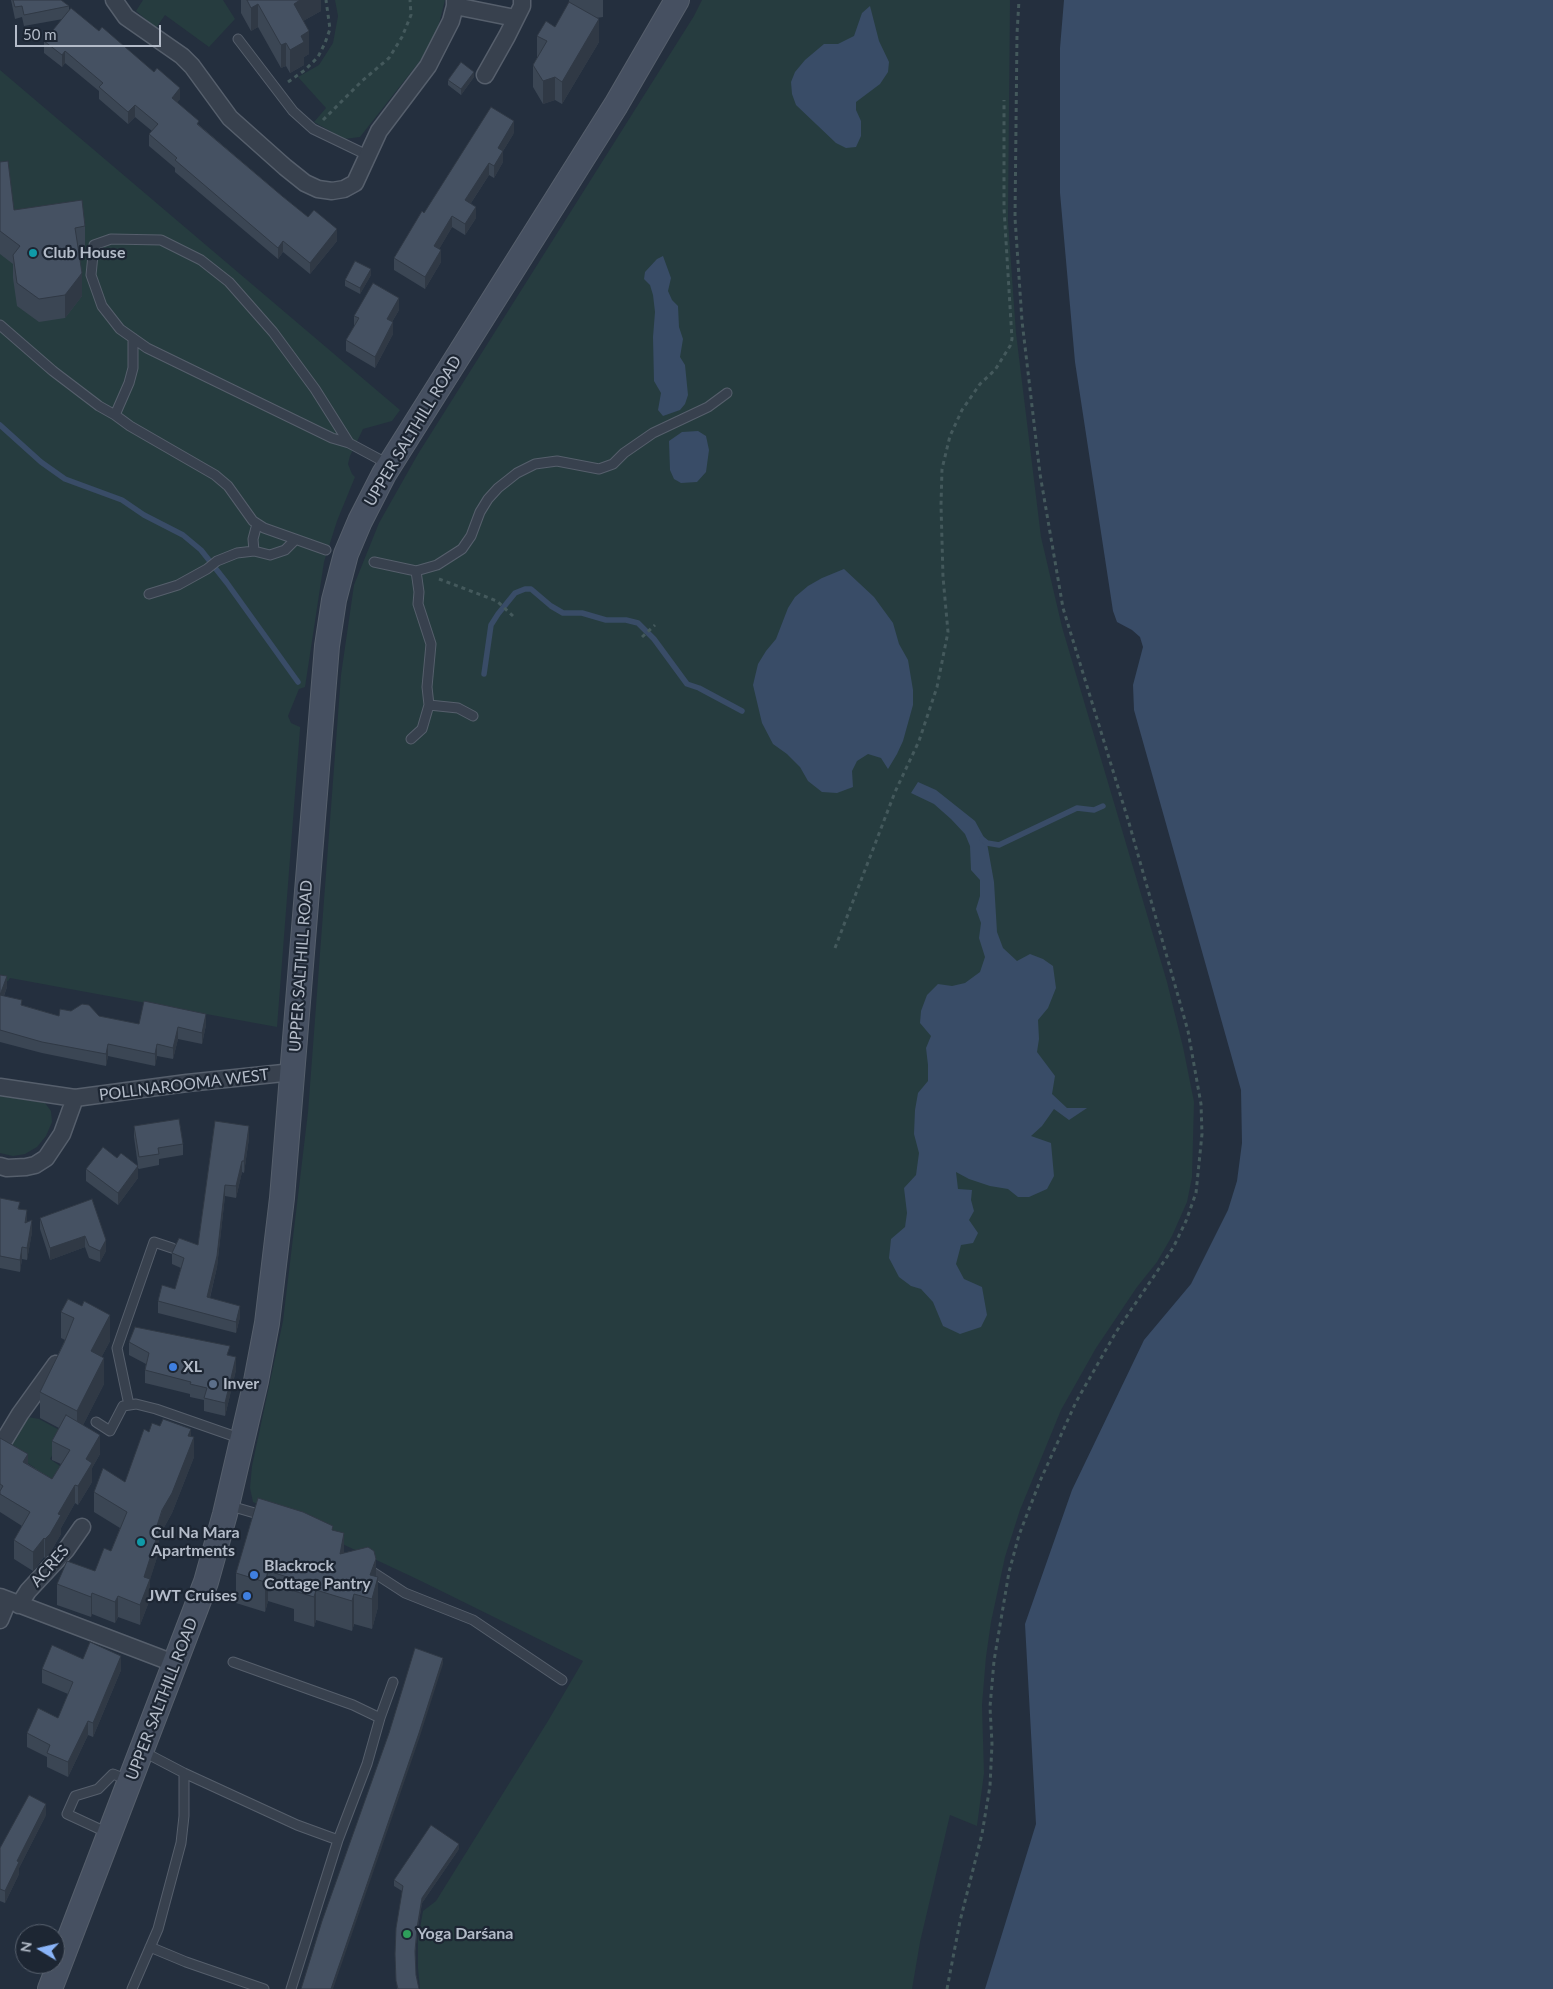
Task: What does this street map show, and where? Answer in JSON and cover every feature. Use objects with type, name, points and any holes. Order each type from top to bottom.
[{"type":"main road","name":"UPPER SALTHILL ROAD","points":[[50,1989],[206,1582],[227,1504],[267,1323],[282,1198],[327,646],[334,600],[350,546],[360,521],[390,465],[616,105],[677,0]]},
{"type":"street","points":[[485,75],[522,6],[522,0]]},
{"type":"street","points":[[119,2],[126,17],[182,56],[192,66],[230,118],[305,183],[318,189],[332,191],[344,189],[355,183],[379,131],[428,66],[451,21],[455,3],[515,18]]},
{"type":"street","name":"POLLNAROOMA WEST","points":[[0,1087],[75,1098],[187,1083],[293,1072]]},
{"type":"street","name":"POLLNAROOMA WEST","points":[[0,1166],[7,1168],[26,1167],[35,1165],[46,1158],[62,1134],[75,1098]]},
{"type":"street","points":[[0,1447],[20,1414],[56,1364]]},
{"type":"street","name":"ACRES","points":[[0,1620],[9,1601],[28,1592],[66,1550],[82,1527]]},
{"type":"street","points":[[9,1601],[176,1664]]},
{"type":"lane","points":[[238,39],[293,111],[313,129],[367,155]]},
{"type":"lane","points":[[349,443],[315,389],[273,332],[229,282],[201,260],[161,240],[111,239],[94,245],[91,275],[102,306],[120,329],[147,348],[332,438],[349,443],[390,465]]},
{"type":"lane","points":[[0,325],[53,371],[100,406],[130,426],[215,475],[228,486],[257,524],[295,540],[326,550]]},
{"type":"lane","points":[[115,415],[129,383],[133,368],[133,338]]},
{"type":"lane","points":[[374,562],[416,571],[436,565],[462,549],[471,536],[488,499],[498,488],[518,473],[535,464],[557,461],[599,469],[613,464],[624,453],[653,432],[708,407],[728,393]]},
{"type":"lane","points":[[254,551],[253,539],[257,524]]},
{"type":"lane","points":[[149,594],[178,585],[207,569],[217,560],[237,553],[254,551],[270,555],[285,550],[295,540]]},
{"type":"lane","points":[[411,739],[422,729],[429,705],[427,688],[431,644],[418,604],[416,571]]},
{"type":"lane","points":[[429,705],[458,708],[473,716]]},
{"type":"lane","points":[[129,1405],[117,1348],[154,1242],[172,1248]]},
{"type":"lane","points":[[96,1422],[110,1431],[123,1406],[136,1404],[156,1409],[242,1440]]},
{"type":"lane","points":[[227,1504],[271,1519]]},
{"type":"lane","points":[[357,1563],[404,1593],[473,1620],[562,1680]]},
{"type":"lane","points":[[233,1662],[353,1705],[380,1718]]},
{"type":"lane","points":[[291,1989],[338,1840],[367,1764],[380,1718],[394,1682]]},
{"type":"lane","points":[[142,1751],[184,1773],[298,1825],[338,1840]]},
{"type":"lane","points":[[132,1989],[158,1929],[181,1844],[184,1816],[184,1773]]},
{"type":"lane","points":[[110,1834],[67,1814],[75,1796],[98,1788],[112,1774],[130,1781]]},
{"type":"lane","points":[[150,1947],[186,1962],[264,1989]]},
{"type":"path","points":[[277,90],[305,70],[318,57],[330,29],[326,0]]},
{"type":"path","points":[[313,129],[362,81],[389,58],[402,37],[410,14],[410,0]]},
{"type":"path","points":[[947,1989],[960,1921],[982,1834],[990,1786],[992,1744],[990,1707],[994,1661],[1010,1572],[1020,1535],[1040,1481],[1076,1402],[1116,1332],[1174,1248],[1196,1193],[1202,1134],[1200,1096],[1188,1031],[1129,823],[1063,608],[1040,474],[1022,321],[1015,218],[1019,0]]},
{"type":"path","points":[[835,948],[896,792],[919,741],[939,680],[948,632],[943,577],[941,505],[942,469],[950,436],[962,410],[980,384],[995,370],[1010,346],[1012,339],[1004,208],[1004,100]]},
{"type":"path","points":[[416,571],[497,601],[513,616]]},
{"type":"path","points":[[642,637],[654,625]]},
{"type":"green space","points":[[143,0],[223,0],[235,19],[209,47],[165,15],[156,28],[136,11]]},
{"type":"green space","points":[[335,0],[445,0],[438,28],[423,57],[360,137],[344,139],[314,122],[326,108],[298,77],[319,65],[333,43],[338,16]]},
{"type":"green space","points":[[702,0],[1010,0],[1008,221],[1016,333],[1041,537],[1062,627],[1167,982],[1183,1047],[1194,1102],[1192,1177],[1187,1202],[1172,1236],[1157,1262],[1137,1287],[1096,1348],[1061,1410],[1020,1510],[1005,1557],[991,1622],[986,1657],[982,1705],[984,1773],[977,1826],[950,1815],[920,1942],[912,1989],[420,1989],[418,1940],[423,1911],[436,1901],[583,1661],[419,1580],[253,1502],[250,1488],[252,1466],[283,1321],[308,1112],[341,675],[354,585],[379,523],[418,454],[694,16]]},
{"type":"green space","points":[[0,70],[400,410],[392,421],[363,429],[350,456],[348,464],[355,477],[337,521],[324,562],[305,687],[299,689],[288,716],[291,723],[300,727],[300,729],[277,1027],[10,978],[8,981],[0,980]]},
{"type":"green space","points":[[0,1096],[45,1103],[51,1111],[52,1122],[46,1136],[37,1147],[25,1154],[13,1156],[0,1153]]},
{"type":"green space","points":[[28,1417],[39,1419],[65,1433],[50,1459],[60,1466],[49,1484],[32,1474],[35,1468],[13,1453],[5,1455]]},
{"type":"water","points":[[1064,0],[1553,0],[1553,1989],[985,1989],[1036,1824],[1025,1624],[1072,1490],[1144,1340],[1191,1284],[1228,1210],[1237,1181],[1242,1143],[1241,1090],[1134,710],[1133,685],[1143,647],[1140,637],[1117,622],[1113,611],[1075,362],[1060,193],[1060,48]]},
{"type":"water","points":[[870,6],[879,41],[889,62],[888,72],[880,84],[856,102],[856,110],[861,121],[861,136],[856,147],[846,148],[836,143],[796,105],[792,94],[791,82],[795,72],[805,60],[824,44],[838,44],[854,36],[862,13]]},
{"type":"water","points":[[663,256],[671,278],[668,291],[672,300],[678,306],[679,327],[683,339],[680,357],[685,365],[688,395],[685,404],[680,410],[663,416],[658,410],[661,393],[654,381],[653,337],[655,312],[653,295],[650,285],[644,279],[645,272],[657,259]]},
{"type":"water","points":[[698,431],[706,436],[709,450],[706,472],[697,482],[681,483],[674,479],[670,470],[669,441],[682,432]]},
{"type":"water","points":[[844,569],[874,597],[893,623],[899,644],[908,660],[913,690],[913,705],[903,741],[888,769],[881,758],[868,754],[857,761],[852,771],[853,787],[837,793],[822,792],[808,781],[800,767],[787,754],[773,744],[762,723],[753,685],[758,664],[776,639],[788,608],[795,597],[808,586],[822,578]]},
{"type":"water","points":[[918,782],[936,790],[975,821],[987,843],[994,882],[997,932],[1003,948],[1017,961],[1030,954],[1043,959],[1053,966],[1056,988],[1048,1008],[1038,1020],[1039,1039],[1037,1052],[1055,1076],[1052,1094],[1067,1108],[1087,1108],[1069,1120],[1054,1109],[1042,1126],[1031,1136],[1051,1143],[1054,1176],[1047,1189],[1029,1197],[1018,1197],[1008,1189],[990,1186],[969,1179],[956,1172],[958,1189],[972,1190],[971,1200],[974,1211],[969,1220],[978,1233],[973,1243],[961,1245],[956,1264],[964,1279],[982,1287],[987,1315],[981,1327],[960,1334],[943,1326],[933,1302],[921,1289],[911,1286],[899,1277],[889,1258],[891,1239],[905,1227],[907,1213],[904,1188],[916,1175],[919,1153],[914,1134],[915,1110],[918,1093],[928,1081],[926,1048],[931,1036],[920,1023],[921,1011],[927,995],[938,984],[952,986],[965,983],[980,972],[985,957],[979,938],[981,923],[976,909],[980,896],[980,880],[971,870],[970,846],[965,834],[951,819],[934,804],[911,793]]},
{"type":"building","points":[[13,0],[61,0],[69,6],[24,15],[22,6],[15,7]]},
{"type":"building","points":[[247,0],[300,0],[294,4],[309,31],[301,36],[304,42],[290,50],[286,43],[281,45],[258,4],[251,8]]},
{"type":"building","points":[[569,2],[599,19],[562,82],[555,77],[543,81],[533,65],[547,41],[537,36],[546,21],[555,27]]},
{"type":"building","points":[[71,8],[99,31],[102,27],[154,72],[157,68],[180,88],[172,98],[199,121],[197,124],[282,196],[308,217],[314,210],[337,229],[310,263],[283,241],[278,248],[175,160],[177,158],[149,134],[158,124],[135,105],[128,112],[99,87],[103,83],[65,51],[62,55],[44,41]]},
{"type":"building","points":[[461,62],[474,72],[461,89],[448,80]]},
{"type":"building","points":[[491,107],[514,121],[498,148],[503,151],[494,166],[489,163],[465,200],[476,207],[465,224],[452,216],[434,246],[441,250],[425,277],[394,258],[422,211],[424,213]]},
{"type":"building","name":"Club House","points":[[8,161],[14,210],[82,200],[85,226],[75,228],[82,273],[65,295],[39,299],[17,283],[13,255],[20,246],[0,231],[0,162]]},
{"type":"building","points":[[355,261],[371,269],[360,288],[345,280]]},
{"type":"building","points":[[373,283],[399,298],[387,319],[393,322],[375,357],[346,340],[359,318],[354,316]]},
{"type":"building","points":[[0,975],[7,976],[0,995]]},
{"type":"building","points":[[0,995],[22,1000],[21,1005],[59,1016],[60,1009],[71,1011],[82,1004],[89,1005],[99,1016],[139,1024],[144,1001],[206,1014],[202,1033],[178,1027],[173,1048],[157,1044],[155,1054],[108,1044],[106,1054],[42,1042],[0,1030]]},
{"type":"building","points":[[179,1119],[183,1144],[158,1148],[159,1154],[139,1157],[134,1126]]},
{"type":"building","points":[[215,1121],[249,1126],[244,1161],[242,1161],[236,1186],[225,1185],[217,1256],[207,1297],[240,1306],[236,1322],[158,1301],[162,1285],[175,1289],[184,1258],[172,1253],[179,1238],[198,1245]]},
{"type":"building","points":[[103,1147],[117,1158],[121,1153],[138,1166],[118,1193],[86,1169]]},
{"type":"building","points":[[0,1198],[20,1202],[18,1209],[27,1210],[25,1223],[32,1220],[27,1248],[22,1247],[20,1260],[0,1256]]},
{"type":"building","points":[[92,1199],[106,1240],[100,1251],[89,1246],[85,1236],[50,1248],[40,1218]]},
{"type":"building","points":[[68,1299],[82,1306],[84,1301],[110,1315],[91,1351],[104,1358],[77,1411],[40,1392],[74,1318],[61,1312]]},
{"type":"building","points":[[135,1327],[230,1346],[227,1355],[236,1357],[225,1403],[204,1398],[207,1388],[145,1370],[149,1353],[129,1342]]},
{"type":"building","points":[[66,1415],[100,1435],[86,1459],[92,1463],[78,1486],[75,1485],[58,1514],[61,1515],[50,1534],[44,1538],[33,1552],[14,1540],[30,1512],[0,1494],[3,1486],[0,1484],[0,1438],[28,1454],[23,1462],[52,1479],[70,1450],[52,1441]]},
{"type":"building","points":[[163,1419],[191,1429],[188,1436],[194,1437],[172,1493],[162,1510],[156,1529],[159,1530],[144,1577],[150,1579],[140,1605],[118,1596],[115,1602],[92,1593],[91,1597],[57,1584],[67,1561],[95,1571],[104,1548],[111,1551],[127,1512],[94,1492],[103,1468],[125,1482],[144,1429],[149,1432],[152,1423],[160,1426]]},
{"type":"building","points":[[258,1498],[303,1512],[333,1526],[332,1530],[344,1533],[340,1554],[368,1547],[374,1551],[376,1559],[370,1575],[378,1577],[372,1599],[354,1594],[352,1601],[316,1590],[314,1597],[294,1591],[297,1580],[268,1571],[265,1582],[236,1573]]},
{"type":"building","points":[[90,1642],[121,1656],[93,1723],[88,1721],[68,1762],[47,1753],[50,1745],[27,1733],[38,1708],[58,1718],[73,1682],[42,1669],[52,1645],[83,1659]]},
{"type":"building","points":[[415,1648],[443,1658],[419,1733],[331,1989],[301,1989],[322,1921],[389,1733]]},
{"type":"building","points":[[29,1795],[46,1804],[17,1861],[19,1862],[5,1891],[0,1889],[0,1848]]},
{"type":"building","points":[[431,1825],[459,1844],[422,1898],[415,1951],[416,1975],[419,1989],[398,1989],[395,1954],[396,1928],[403,1886],[394,1880]]},
{"type":"waterway","points":[[0,425],[41,462],[65,479],[122,500],[144,515],[183,535],[201,550],[298,682]]},
{"type":"waterway","points":[[484,674],[491,625],[515,593],[531,589],[551,606],[563,613],[582,613],[606,620],[626,620],[638,623],[654,639],[687,684],[699,688],[742,711]]},
{"type":"waterway","points":[[982,839],[987,843],[999,845],[1077,808],[1094,810],[1103,806]]},
{"type":"place","name":"Club House","points":[[33,253]]},
{"type":"place","name":"XL","points":[[173,1367]]},
{"type":"place","name":"Inver","points":[[213,1384]]},
{"type":"place","name":"Cul Na Mara Apartments","points":[[141,1542]]},
{"type":"place","name":"Blackrock Cottage Pantry","points":[[254,1575]]},
{"type":"place","name":"JWT Cruises","points":[[247,1596]]},
{"type":"place","name":"Yoga Darśana","points":[[407,1934]]}]
